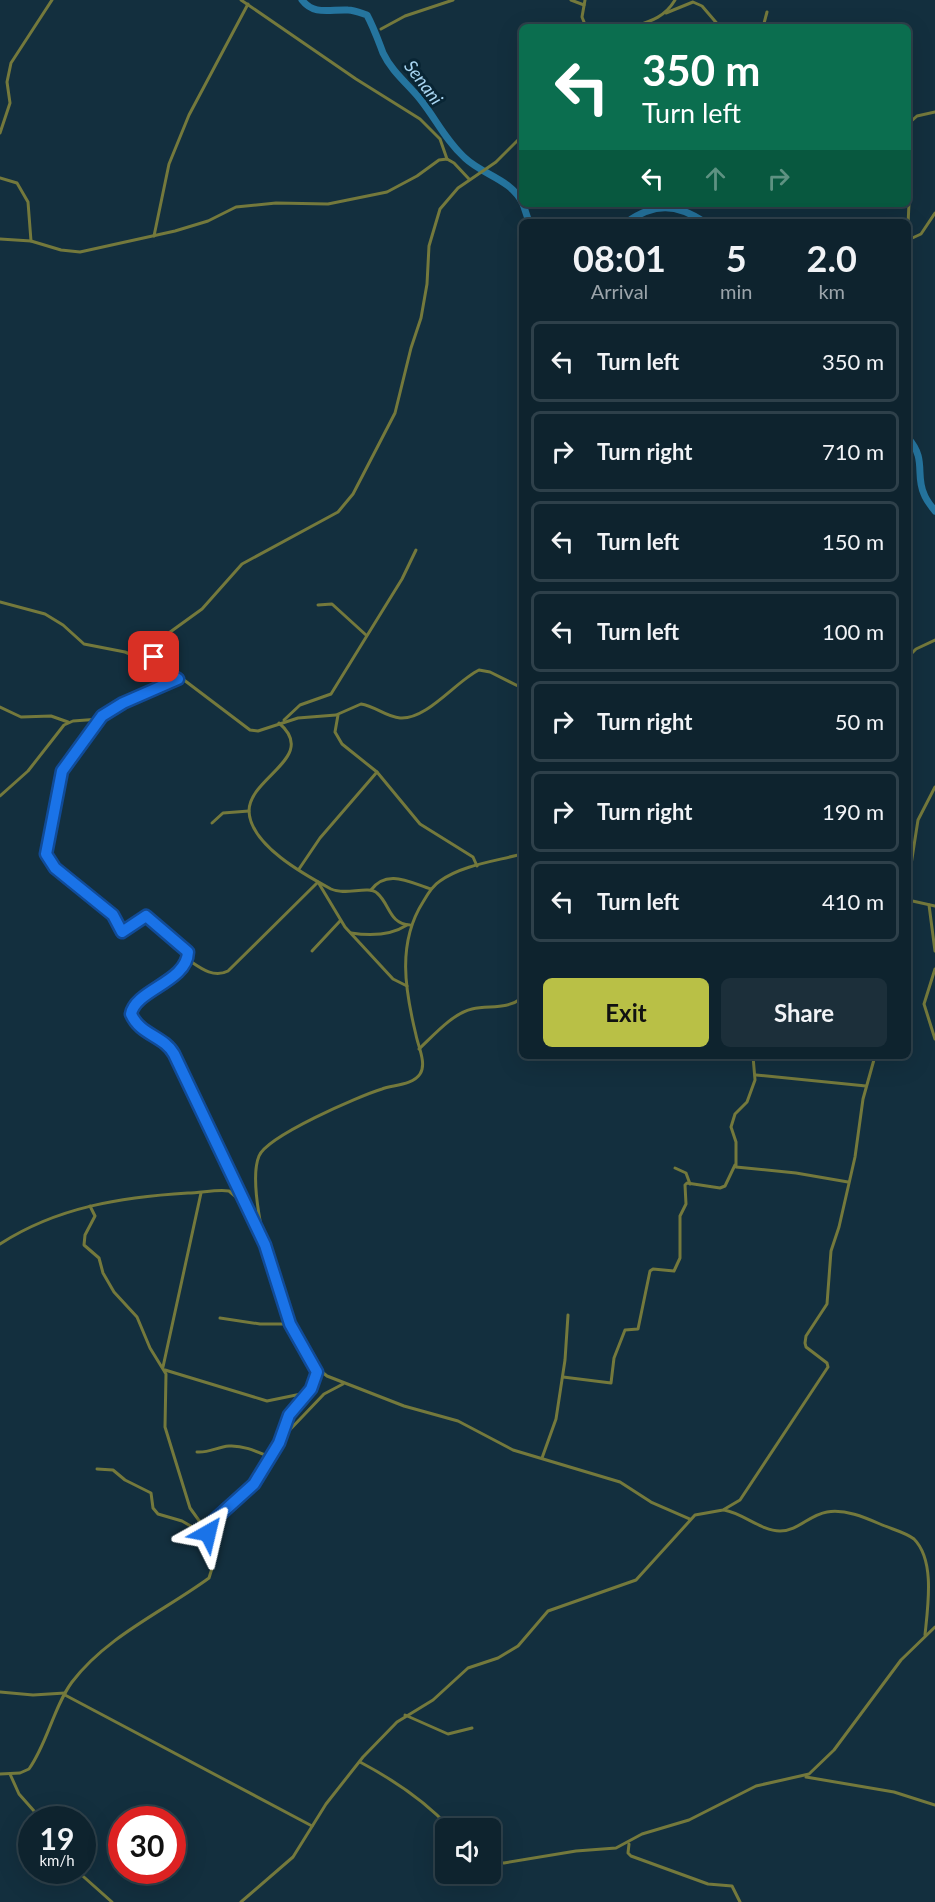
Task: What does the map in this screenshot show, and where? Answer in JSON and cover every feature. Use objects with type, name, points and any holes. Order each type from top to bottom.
[{"type":"street","points":[[0,133],[10,103],[7,82],[11,63],[52,0]]},
{"type":"street","points":[[241,0],[426,124],[440,139],[447,159],[458,166],[469,179]]},
{"type":"street","points":[[381,29],[405,16],[453,0]]},
{"type":"street","points":[[571,0],[584,5]]},
{"type":"street","points":[[585,0],[582,17],[585,24]]},
{"type":"street","points":[[666,13],[675,0]]},
{"type":"street","points":[[699,4],[702,0]]},
{"type":"street","points":[[640,24],[692,1],[699,4],[717,24]]},
{"type":"street","points":[[154,236],[165,177],[181,135],[248,4]]},
{"type":"street","points":[[764,24],[767,12]]},
{"type":"street","points":[[911,121],[917,116],[935,112]]},
{"type":"street","points":[[153,665],[158,647],[166,635],[202,609],[242,564],[338,512],[352,494],[395,413],[421,318],[427,284],[429,246],[434,225],[445,201],[469,179],[496,162],[519,139]]},
{"type":"street","points":[[0,239],[32,241],[61,250],[80,252],[154,236],[208,221],[236,207],[276,203],[328,204],[387,192],[417,176],[433,163],[447,159]]},
{"type":"street","points":[[0,178],[13,180],[25,193],[32,241]]},
{"type":"street","points":[[911,239],[921,234],[935,213]]},
{"type":"street","points":[[281,723],[300,705],[331,694],[402,579],[416,550]]},
{"type":"street","points":[[0,602],[45,614],[63,625],[84,644],[124,652],[191,684],[250,730],[258,731],[281,723],[338,715],[364,704],[392,717],[406,718],[452,691],[478,670],[490,672],[519,686]]},
{"type":"street","points":[[318,605],[332,604],[366,634]]},
{"type":"street","points":[[911,654],[935,640]]},
{"type":"street","points":[[178,679],[123,703],[100,719],[62,771],[46,845],[47,859],[109,910],[122,932],[146,916],[188,952],[187,959],[172,977],[136,1005],[131,1014],[140,1028],[171,1048],[265,1245]]},
{"type":"street","points":[[0,706],[21,717],[51,716],[68,722],[100,719]]},
{"type":"street","points":[[338,715],[335,732],[337,737],[377,772],[420,824],[473,857],[477,866]]},
{"type":"street","points":[[0,796],[28,771],[68,722]]},
{"type":"street","points":[[281,723],[290,737],[289,757],[261,783],[251,801],[249,811],[254,827],[263,842],[318,882],[338,892],[370,890],[377,892],[395,919],[408,925]]},
{"type":"street","points":[[299,869],[320,838],[377,772]]},
{"type":"street","points":[[911,865],[918,820],[935,787]]},
{"type":"street","points":[[212,823],[223,813],[249,811]]},
{"type":"street","points":[[519,855],[477,866],[440,881],[431,889],[408,925],[405,949],[407,986],[422,1065],[415,1079],[370,1093],[326,1113],[287,1132],[259,1154],[256,1166],[258,1204],[265,1245],[290,1324],[298,1343],[316,1367],[345,1384],[404,1406],[458,1421],[491,1436],[507,1447],[620,1482],[651,1502],[690,1519]]},
{"type":"street","points":[[370,890],[382,880],[393,878],[431,889]]},
{"type":"street","points":[[187,959],[211,973],[218,974],[228,971],[318,882]]},
{"type":"street","points":[[318,882],[340,921],[350,933],[393,979],[407,986]]},
{"type":"street","points":[[911,901],[935,906]]},
{"type":"street","points":[[928,905],[935,951]]},
{"type":"street","points":[[312,951],[340,921]]},
{"type":"street","points":[[350,933],[380,934],[408,925]]},
{"type":"street","points":[[935,969],[924,1004],[935,1039]]},
{"type":"street","points":[[419,1049],[468,1010],[508,1005],[519,1000]]},
{"type":"street","points":[[563,1377],[611,1383],[614,1358],[625,1330],[638,1329],[650,1271],[677,1270],[681,1244],[681,1212],[687,1204],[685,1185],[723,1187],[735,1165],[733,1118],[747,1101],[756,1075],[753,1059]]},
{"type":"street","points":[[723,1510],[740,1500],[828,1367],[827,1363],[806,1347],[806,1336],[827,1304],[831,1280],[830,1260],[848,1182],[866,1086],[874,1059]]},
{"type":"street","points":[[756,1075],[866,1086]]},
{"type":"street","points":[[735,1165],[738,1168],[796,1173],[848,1182]]},
{"type":"street","points":[[675,1167],[686,1173],[690,1184]]},
{"type":"street","points":[[0,1244],[29,1227],[90,1206],[129,1197],[229,1191],[243,1200]]},
{"type":"street","points":[[164,1368],[201,1193]]},
{"type":"street","points":[[90,1206],[95,1216],[85,1234],[84,1245],[101,1261],[105,1277],[118,1298],[137,1317],[150,1348],[164,1368],[168,1379],[165,1426],[190,1508],[208,1535]]},
{"type":"street","points":[[542,1458],[556,1419],[563,1377],[568,1315]]},
{"type":"street","points":[[220,1318],[260,1324],[290,1324]]},
{"type":"street","points":[[0,1774],[25,1772],[32,1765],[65,1694],[78,1676],[108,1647],[209,1578],[213,1565],[208,1535],[213,1521],[246,1494],[281,1439],[289,1415],[308,1393],[317,1377],[316,1367]]},
{"type":"street","points":[[164,1368],[267,1401],[308,1393]]},
{"type":"street","points":[[281,1439],[324,1394],[345,1384]]},
{"type":"street","points":[[196,1452],[208,1452],[229,1446],[246,1448],[270,1458]]},
{"type":"street","points":[[97,1469],[113,1470],[125,1480],[151,1493],[153,1508],[158,1514],[182,1521],[208,1535]]},
{"type":"street","points":[[241,1902],[287,1864],[360,1762],[380,1737],[405,1715],[433,1700],[468,1668],[498,1658],[518,1646],[548,1611],[636,1580],[679,1536],[690,1519],[703,1512],[723,1510],[743,1515],[768,1528],[782,1531],[828,1512],[856,1515],[913,1538],[923,1549],[931,1570],[932,1591],[925,1636]]},
{"type":"street","points":[[931,1570],[935,1574]]},
{"type":"street","points":[[501,1862],[576,1851],[616,1848],[652,1831],[689,1820],[756,1786],[804,1776],[813,1771],[835,1749],[901,1660],[935,1627]]},
{"type":"street","points":[[925,1636],[935,1631]]},
{"type":"street","points":[[0,1692],[33,1695],[65,1694],[312,1826]]},
{"type":"street","points":[[405,1715],[448,1734],[472,1728]]},
{"type":"street","points":[[360,1762],[382,1772],[429,1805],[441,1818]]},
{"type":"street","points":[[10,1774],[19,1794],[30,1806]]},
{"type":"street","points":[[804,1776],[894,1792],[935,1805]]},
{"type":"street","points":[[629,1842],[628,1853],[631,1856],[708,1884],[729,1885],[740,1902]]},
{"type":"street","points":[[92,1884],[112,1902]]},
{"type":"waterway","name":"Senani","points":[[302,0],[317,10],[350,10],[367,15],[387,60],[420,99],[452,144],[472,164],[503,182],[519,197]]},
{"type":"waterway","name":"Senani","points":[[524,207],[528,219]]},
{"type":"waterway","name":"Senani","points":[[632,219],[646,211],[665,208],[684,211],[699,219]]},
{"type":"waterway","name":"Senani","points":[[911,442],[919,460],[920,480],[924,494],[935,511]]},
{"type":"route","points":[[154,657],[153,665],[163,673],[178,679],[123,703],[102,716],[62,771],[46,854],[47,859],[55,868],[109,910],[122,932],[124,933],[142,916],[146,916],[188,952],[187,959],[178,971],[136,1005],[131,1014],[140,1028],[171,1048],[265,1245],[298,1343],[316,1367],[315,1382],[289,1415],[279,1443],[254,1484],[246,1494],[213,1521],[208,1533]]}]
